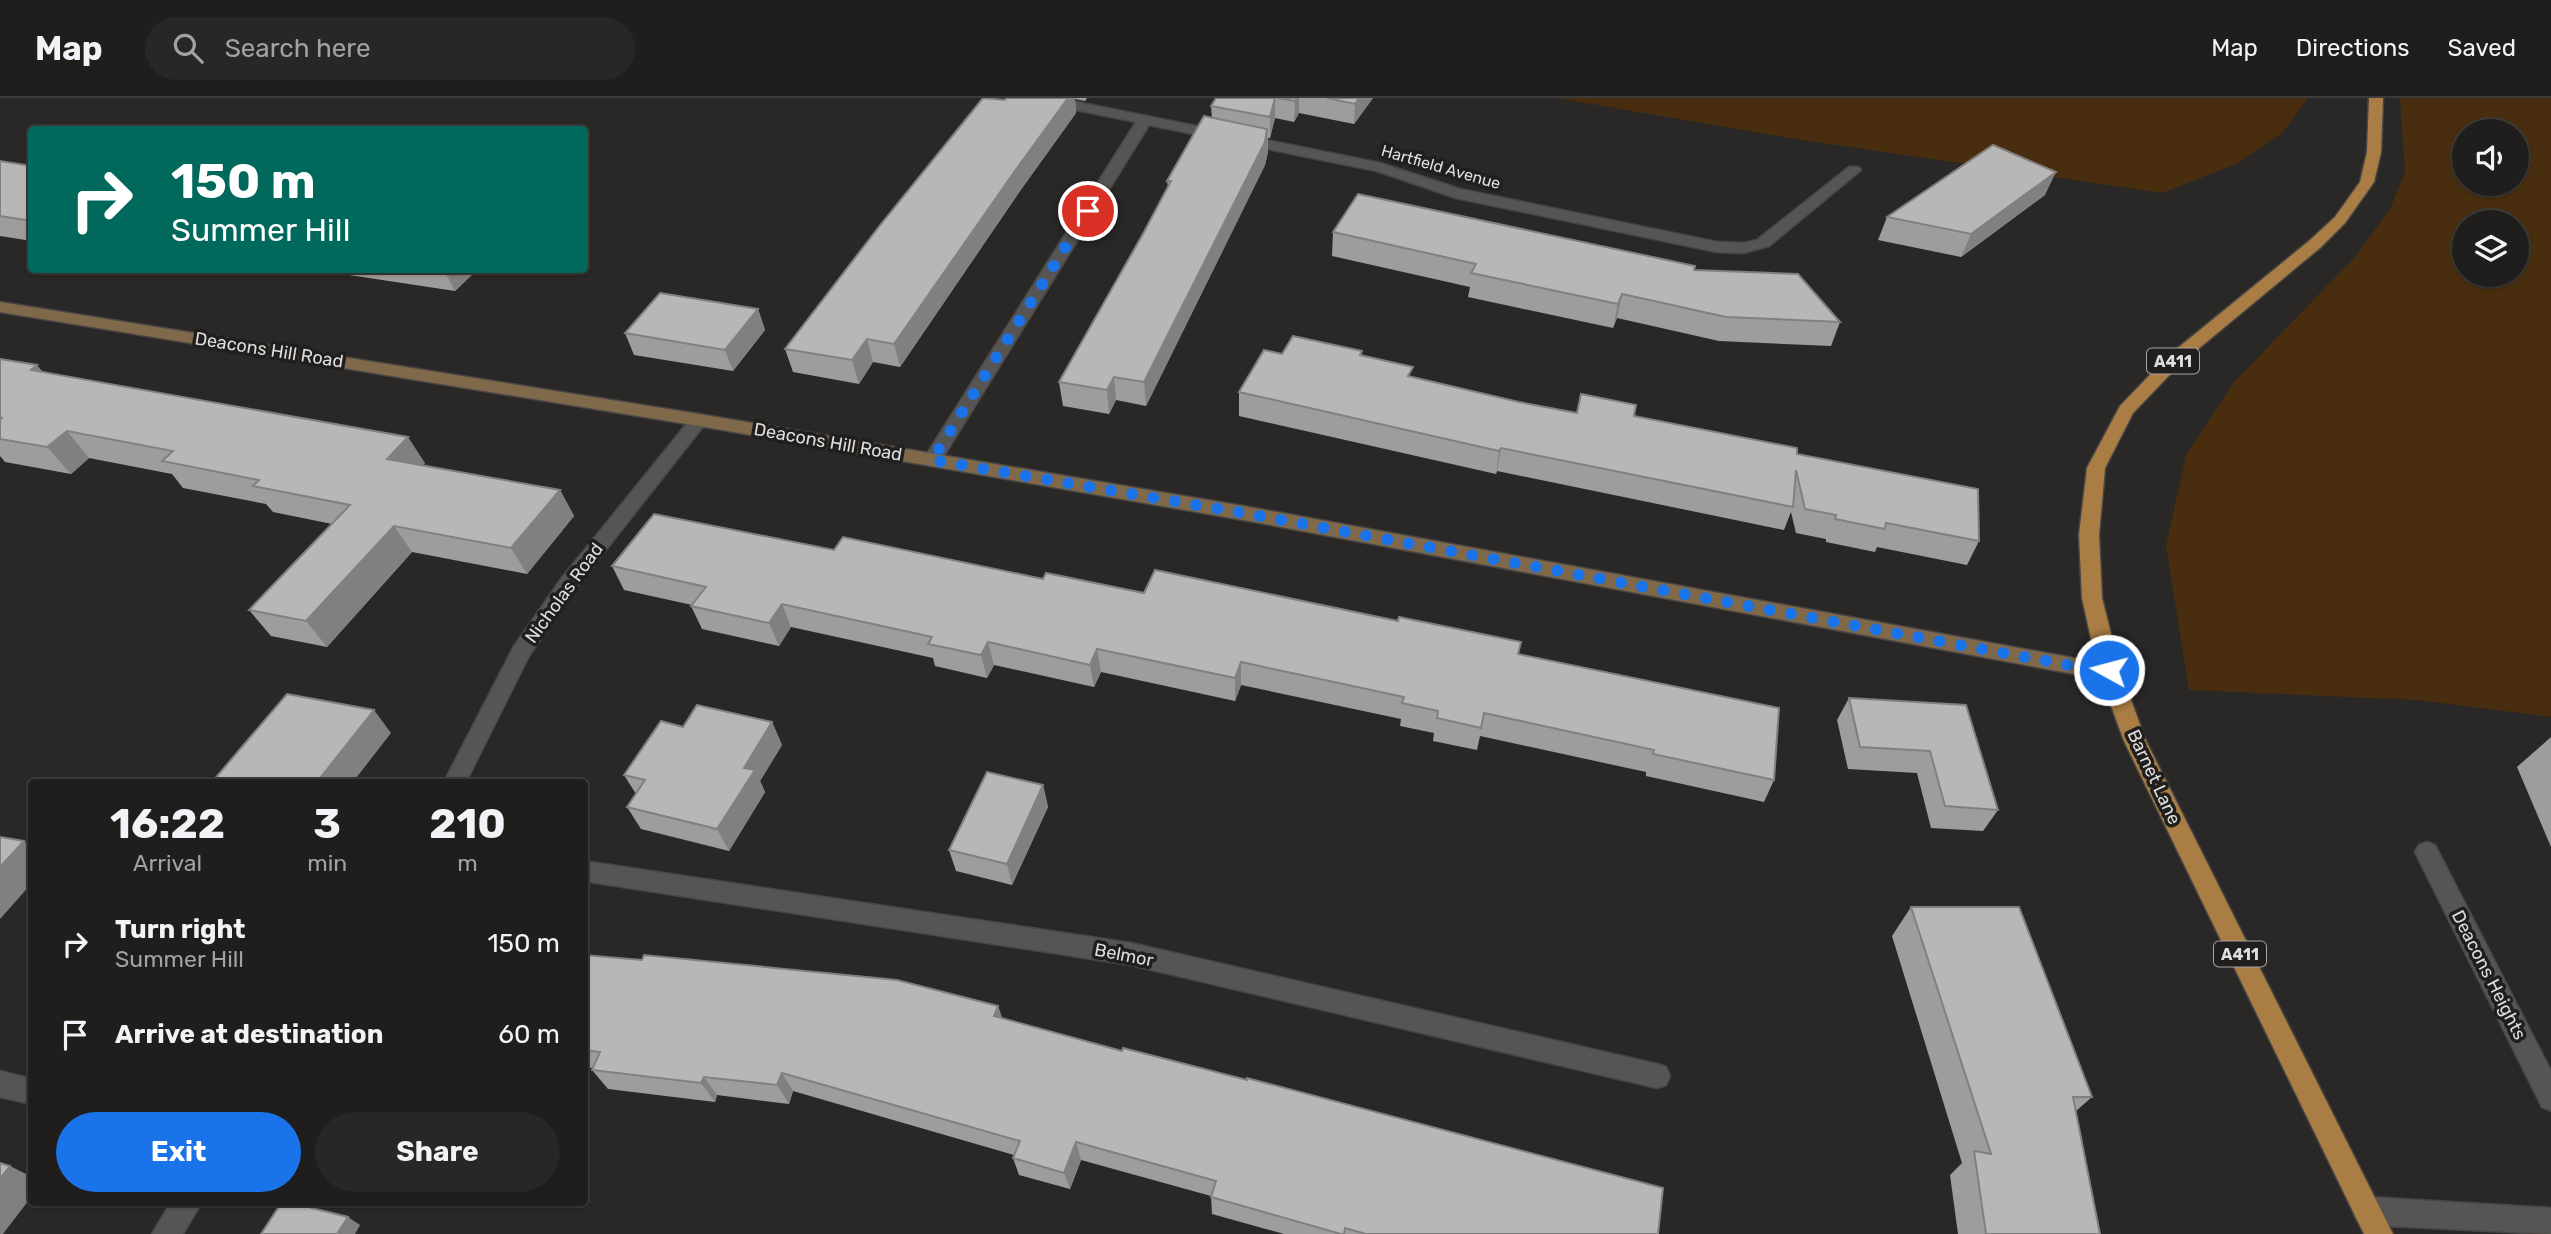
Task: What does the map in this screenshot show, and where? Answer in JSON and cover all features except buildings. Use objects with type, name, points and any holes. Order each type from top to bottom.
[{"type":"main road","name":"Barnet Lane","points":[[2373,1222],[2135,741],[2109,670],[2092,598],[2089,535],[2096,468],[2126,410],[2174,360],[2315,244],[2340,220],[2367,182],[2374,152],[2376,98]]},
{"type":"street","name":"Hartfield Avenue","points":[[1036,98],[1380,167],[1456,193],[1717,247],[1743,248],[1763,243],[1854,170]]},
{"type":"street","points":[[932,460],[1144,121]]},
{"type":"street","name":"Deacons Hill Road","points":[[0,307],[699,420],[1249,514],[2074,666],[2109,670]]},
{"type":"street","name":"Nicholas Road","points":[[457,779],[521,652],[568,584],[699,420]]},
{"type":"street","name":"Deacons Heights","points":[[2427,852],[2551,1098]]},
{"type":"street","name":"Belmor","points":[[588,872],[1130,954],[1657,1076]]},
{"type":"street","points":[[0,1084],[28,1090]]},
{"type":"street","points":[[166,1234],[185,1206]]},
{"type":"street","points":[[2373,1222],[2551,1222]]},
{"type":"shaded area","points":[[1557,98],[2308,98],[2283,132],[2236,164],[2162,193],[1796,139]]},
{"type":"shaded area","points":[[2400,98],[2551,98],[2551,717],[2417,700],[2189,690],[2166,546],[2186,455],[2234,382],[2356,256],[2390,209],[2405,172]]},
{"type":"route","points":[[1088,211],[932,460],[1249,514],[2074,666],[2109,670]]}]
